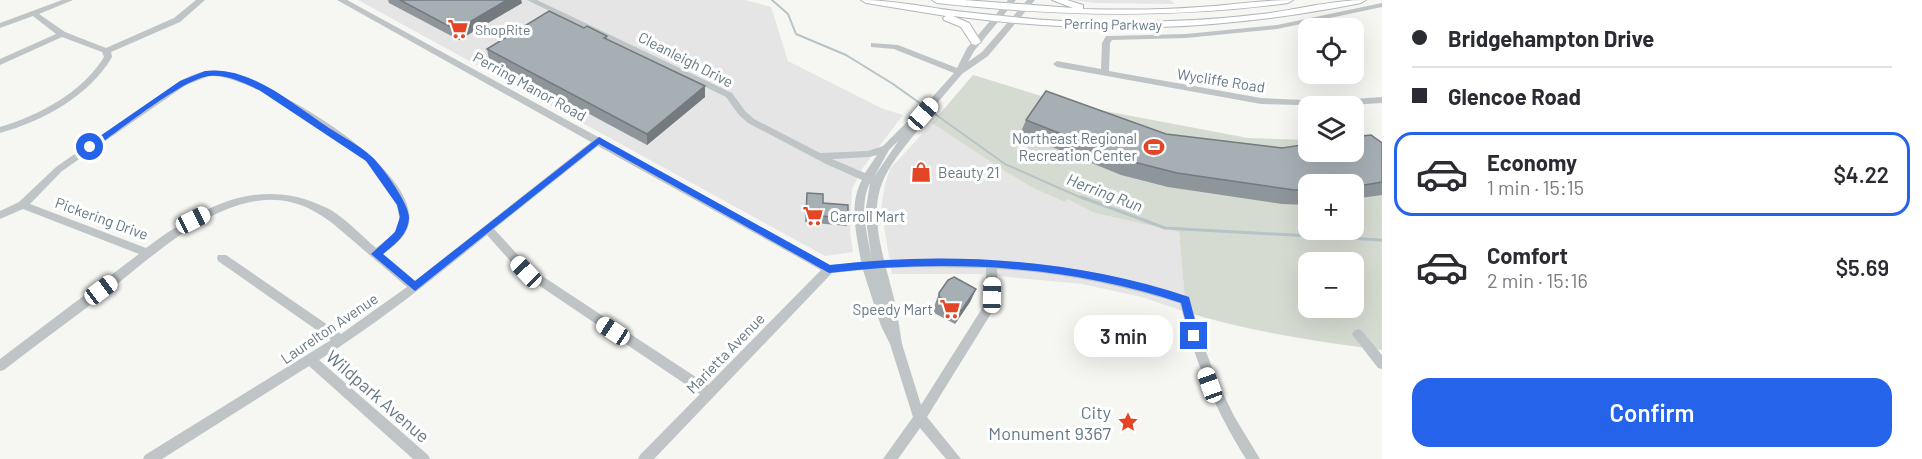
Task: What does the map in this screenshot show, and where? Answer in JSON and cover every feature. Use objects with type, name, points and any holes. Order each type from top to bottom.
[{"type":"main road","name":"Perring Parkway","points":[[866,0],[996,19],[1074,25],[1191,24],[1266,17],[1361,0]]},
{"type":"main road","name":"Perring Parkway","points":[[937,0],[1008,4],[1023,9],[1129,13],[1216,9],[1288,0]]},
{"type":"main road","points":[[1057,0],[1083,8],[1129,13]]},
{"type":"main road","points":[[879,2],[958,21],[969,29],[976,42]]},
{"type":"street","points":[[0,26],[69,0]]},
{"type":"street","points":[[33,13],[62,34],[106,51],[177,20],[201,0]]},
{"type":"street","name":"Perring Manor Road","points":[[341,0],[599,140],[829,269]]},
{"type":"street","name":"Cleanleigh Drive","points":[[531,0],[729,95],[741,113],[751,120],[835,165],[874,177]]},
{"type":"street","points":[[896,344],[896,326],[880,265],[871,207],[874,177],[886,148],[934,102],[959,72],[980,58],[1031,0]]},
{"type":"street","points":[[959,72],[964,57],[1008,4]]},
{"type":"street","points":[[1105,72],[1106,43],[1114,37],[1186,36],[1277,27],[1382,5]]},
{"type":"street","points":[[0,62],[62,34]]},
{"type":"street","points":[[874,45],[894,47],[959,72]]},
{"type":"street","points":[[0,130],[36,117],[88,81],[105,64],[108,57],[106,51]]},
{"type":"street","name":"Wycliffe Road","points":[[1057,64],[1261,101],[1327,104],[1382,100]]},
{"type":"street","points":[[0,215],[23,205],[59,169],[183,83],[208,73],[218,74],[242,79],[262,88],[352,146],[379,169],[402,205],[405,217],[400,234],[376,254]]},
{"type":"street","points":[[922,114],[923,118],[863,187],[859,215],[867,265],[920,418],[954,459]]},
{"type":"street","name":"Laurelton Avenue","points":[[150,459],[341,340],[415,287],[599,140]]},
{"type":"street","points":[[821,156],[869,154],[886,148]]},
{"type":"street","name":"Pickering Drive","points":[[23,205],[147,253],[170,235],[213,211],[251,198],[277,196],[298,199],[325,212],[415,287]]},
{"type":"street","points":[[488,230],[526,272],[542,284],[709,393]]},
{"type":"street","points":[[0,366],[147,253]]},
{"type":"street","points":[[222,258],[341,340]]},
{"type":"street","points":[[829,269],[939,261],[992,264],[1081,274],[1152,289],[1185,300],[1198,353],[1210,385],[1227,419],[1253,459]]},
{"type":"street","points":[[890,459],[920,418],[986,312],[992,295],[992,264]]},
{"type":"street","name":"Marietta Avenue","points":[[645,459],[829,269]]},
{"type":"street","points":[[1358,334],[1382,364]]},
{"type":"street","name":"Wildpark Avenue","points":[[310,360],[423,459]]},
{"type":"shaded area","points":[[358,0],[745,0],[771,7],[788,61],[881,108],[903,115],[862,169],[852,189],[850,233],[853,252],[825,256]]},
{"type":"shaded area","points":[[1072,0],[1170,0],[1175,4],[1096,3]]},
{"type":"shaded area","points":[[973,75],[1068,104],[1248,138],[1298,140],[1298,162],[1364,162],[1364,142],[1382,142],[1382,350],[1258,330],[1186,312],[1179,232],[1095,213],[1067,199],[1065,202],[1035,189],[932,123]]},
{"type":"shaded area","points":[[932,123],[1035,189],[1064,201],[1067,199],[1096,213],[1179,232],[1186,312],[1142,297],[1082,284],[978,274],[892,274],[881,209],[885,184],[890,169]]},
{"type":"building","points":[[400,0],[507,0],[456,30]]},
{"type":"building","points":[[549,11],[584,28],[587,26],[607,36],[604,38],[705,86],[647,134],[487,49]]},
{"type":"building","points":[[1046,91],[1166,134],[1282,148],[1298,146],[1298,162],[1364,162],[1364,136],[1371,135],[1382,143],[1382,182],[1364,185],[1364,174],[1298,174],[1298,190],[1294,190],[1177,173],[1130,161],[1026,120]]},
{"type":"building","points":[[807,193],[823,194],[823,203],[848,205],[848,218],[806,215]]},
{"type":"building","points":[[954,277],[976,289],[961,311],[940,299],[939,293],[948,280]]},
{"type":"waterway","name":"Herring Run","points":[[772,0],[788,14],[796,34],[846,55],[893,84],[1005,164],[1084,199]]},
{"type":"waterway","name":"Herring Run","points":[[1081,197],[1165,228],[1382,240]]},
{"type":"place","name":"ShopRite","points":[[458,29]]},
{"type":"place","name":"Northeast Regional Recreation Center","points":[[1154,147]]},
{"type":"place","name":"Beauty 21","points":[[921,172]]},
{"type":"place","name":"Carroll Mart","points":[[813,216]]},
{"type":"place","name":"Speedy Mart","points":[[950,309]]},
{"type":"place","name":"City Monument 9367","points":[[1128,422]]},
{"type":"route","points":[[90,147],[190,79],[208,73],[218,74],[242,79],[262,88],[370,159],[402,205],[405,217],[400,234],[376,254],[415,287],[599,140],[829,269],[960,261],[1081,274],[1152,289],[1185,300],[1194,336]]}]
